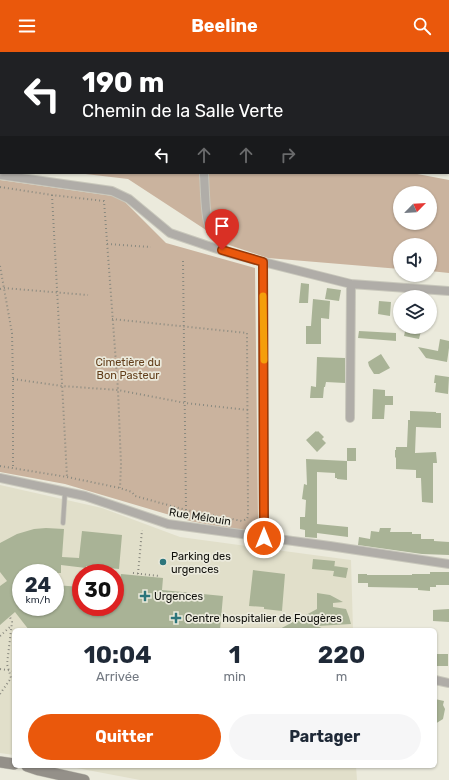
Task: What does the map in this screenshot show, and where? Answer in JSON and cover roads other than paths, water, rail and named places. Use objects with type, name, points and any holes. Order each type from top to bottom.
[{"type":"main road","points":[[0,762],[12,764]]},
{"type":"main road","points":[[33,768],[84,780]]},
{"type":"street","points":[[0,175],[112,191],[129,199],[170,233],[263,262],[351,284],[449,291]]},
{"type":"street","points":[[204,175],[207,219],[210,226],[224,242],[222,250]]},
{"type":"street","points":[[263,262],[264,538]]},
{"type":"street","points":[[350,418],[351,284]]},
{"type":"street","name":"Rue Mélouin","points":[[0,478],[85,496],[168,524],[449,564]]},
{"type":"street","points":[[437,680],[449,683]]},
{"type":"lane","points":[[63,523],[65,492]]},
{"type":"place","name":"Parking des urgences","points":[[163,562]]},
{"type":"place","name":"Urgences","points":[[145,596]]},
{"type":"place","name":"Centre hospitalier de Fougères","points":[[176,618]]},
{"type":"park label","name":"Cimetière du Bon Pasteur","points":[[128,368]]}]
